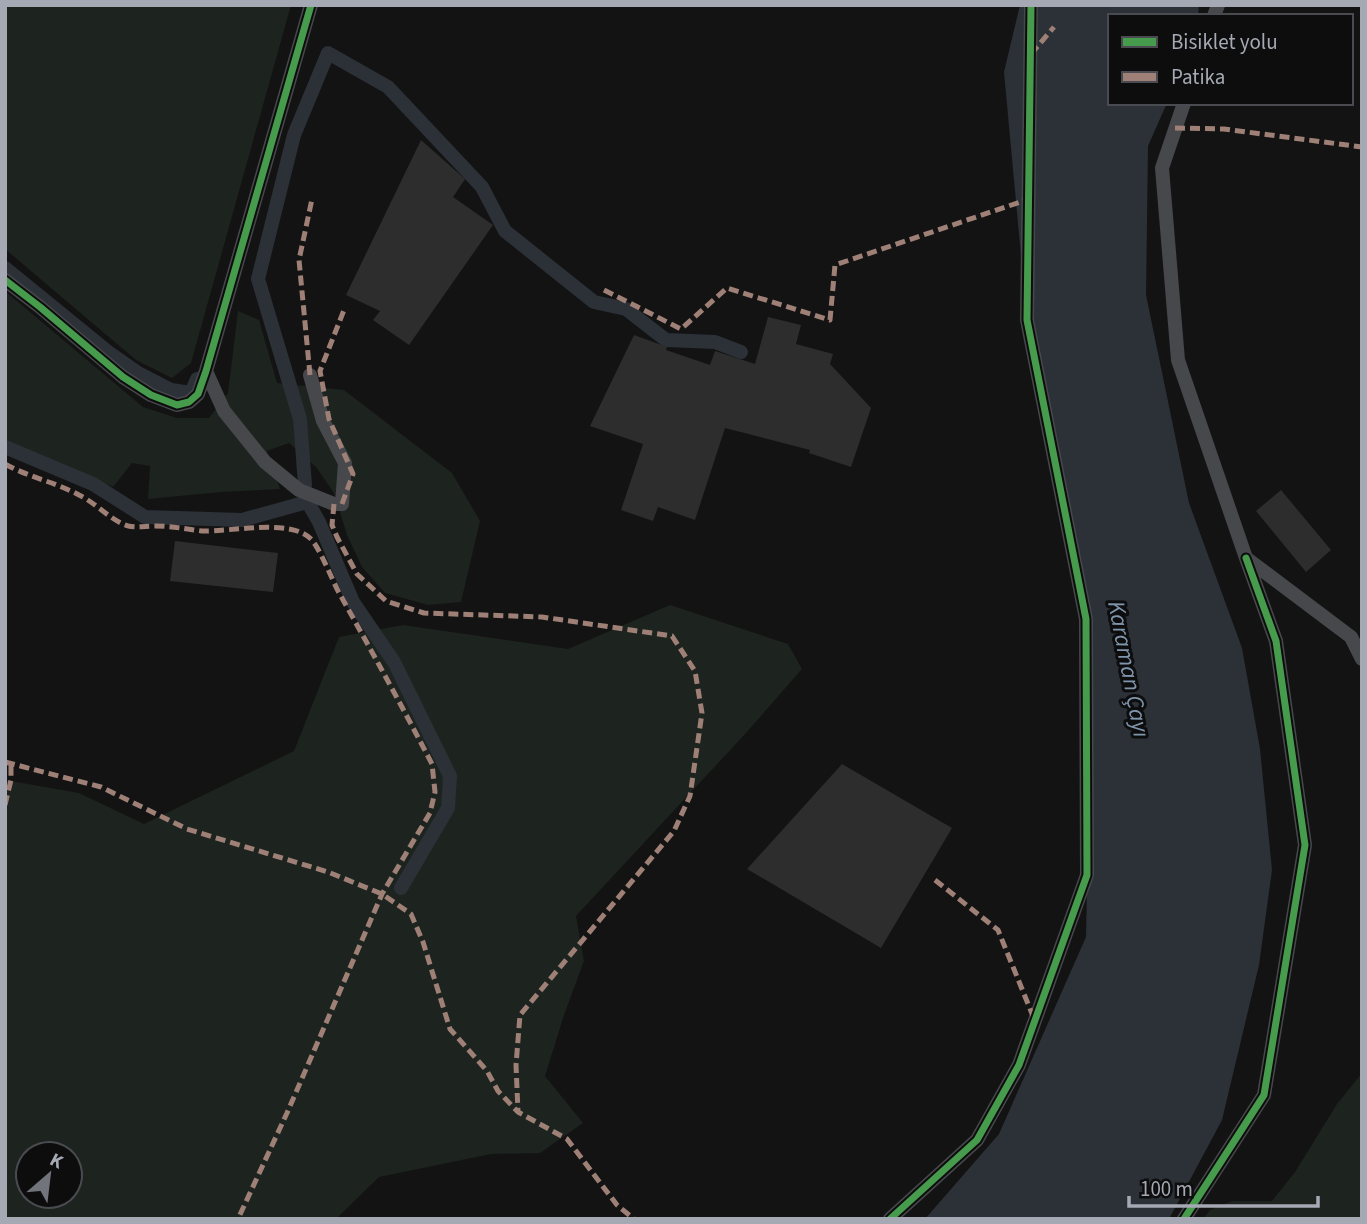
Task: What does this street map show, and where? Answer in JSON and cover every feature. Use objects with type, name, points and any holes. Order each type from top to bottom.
[{"type":"street","points":[[5,280],[123,377],[151,396],[177,405],[189,402],[198,394],[311,5]]},
{"type":"street","points":[[890,1219],[977,1140],[1019,1065],[1087,875],[1086,619],[1027,320],[1031,5]]},
{"type":"street","points":[[1183,105],[1162,168],[1178,360],[1276,641],[1305,845],[1264,1095],[1184,1219]]},
{"type":"street","points":[[206,371],[224,411],[265,462],[299,490],[334,504],[342,504],[345,463],[323,421],[310,375]]},
{"type":"street","points":[[1247,558],[1352,637],[1362,659]]},
{"type":"shaded area","points":[[5,5],[291,5],[191,363],[172,378],[136,360],[5,249]]},
{"type":"shaded area","points":[[5,291],[143,407],[177,418],[209,418],[228,393],[238,311],[259,320],[277,383],[344,390],[452,473],[480,521],[461,602],[428,605],[385,593],[362,567],[347,535],[334,493],[316,467],[289,443],[267,451],[280,489],[148,499],[150,466],[132,463],[113,487],[5,440]]},
{"type":"shaded area","points":[[670,605],[788,644],[802,669],[576,916],[584,961],[545,1076],[583,1123],[540,1153],[491,1154],[379,1177],[336,1219],[5,1219],[5,780],[79,793],[144,824],[294,751],[339,637],[403,625],[568,649]]},
{"type":"shaded area","points":[[1362,1073],[1362,1219],[1203,1219],[1210,1210],[1232,1201],[1272,1201],[1295,1172],[1337,1104]]},
{"type":"water","name":"Karaman Çayı","points":[[1020,5],[1199,5],[1198,14],[1108,14],[1108,105],[1166,105],[1148,146],[1146,295],[1189,503],[1242,648],[1260,749],[1272,870],[1259,965],[1222,1120],[1169,1219],[925,1219],[999,1134],[1086,937],[1092,650],[1030,353],[1004,72]]},
{"type":"building","points":[[421,140],[465,179],[453,197],[493,225],[409,345],[373,320],[380,311],[346,295]]},
{"type":"building","points":[[768,317],[801,325],[796,344],[833,354],[830,364],[871,408],[851,467],[809,453],[810,450],[725,428],[695,520],[658,507],[653,521],[621,510],[643,444],[590,426],[634,335],[667,347],[666,350],[710,365],[715,351],[755,364]]},
{"type":"building","points":[[1281,490],[1331,550],[1306,572],[1256,511]]},
{"type":"building","points":[[175,541],[278,553],[273,592],[170,581]]},
{"type":"building","points":[[842,764],[952,828],[881,948],[747,869]]},
{"type":"waterway","points":[[305,485],[300,419],[258,279],[294,135],[328,53],[388,87],[482,187],[505,231],[594,302],[626,309],[666,340],[715,342],[741,352]]},
{"type":"waterway","points":[[5,268],[108,352],[138,373],[171,390],[191,393],[197,379]]},
{"type":"waterway","points":[[5,447],[93,484],[145,517],[242,520],[307,502]]},
{"type":"waterway","points":[[307,501],[319,522],[353,602],[394,662],[450,776],[448,808],[401,888]]},
{"type":"marked path","points":[[1031,54],[1054,27]]},
{"type":"marked path","points":[[1175,128],[1224,129],[1362,147]]},
{"type":"marked path","points":[[310,375],[299,260],[312,199]]},
{"type":"marked path","points":[[604,290],[681,329],[727,288],[830,320],[835,265],[1029,199]]},
{"type":"marked path","points":[[342,504],[353,474],[329,419],[320,371],[344,310]]},
{"type":"marked path","points":[[5,464],[79,495],[128,526],[167,526],[202,531],[275,528],[289,529],[311,539],[432,764],[435,792],[430,813],[382,894],[238,1219]]},
{"type":"marked path","points":[[334,504],[332,525],[337,537],[357,574],[386,601],[424,613],[542,617],[672,636],[695,671],[702,713],[690,796],[674,831],[520,1015],[516,1065],[518,1112]]},
{"type":"marked path","points":[[5,762],[101,787],[187,829],[328,872],[382,894],[411,914],[423,942],[450,1029],[487,1071],[498,1091],[518,1112],[567,1139],[617,1205],[634,1219]]},
{"type":"marked path","points":[[5,805],[11,780],[11,762]]},
{"type":"marked path","points":[[935,880],[998,930],[1035,1021]]},
{"type":"cycle path","points":[[5,280],[123,377],[151,395],[177,405],[189,402],[198,394],[311,5]]},
{"type":"cycle path","points":[[890,1219],[977,1140],[1019,1065],[1087,875],[1086,619],[1027,320],[1031,5]]},
{"type":"cycle path","points":[[1184,1219],[1264,1095],[1305,845],[1276,641],[1246,558]]}]
